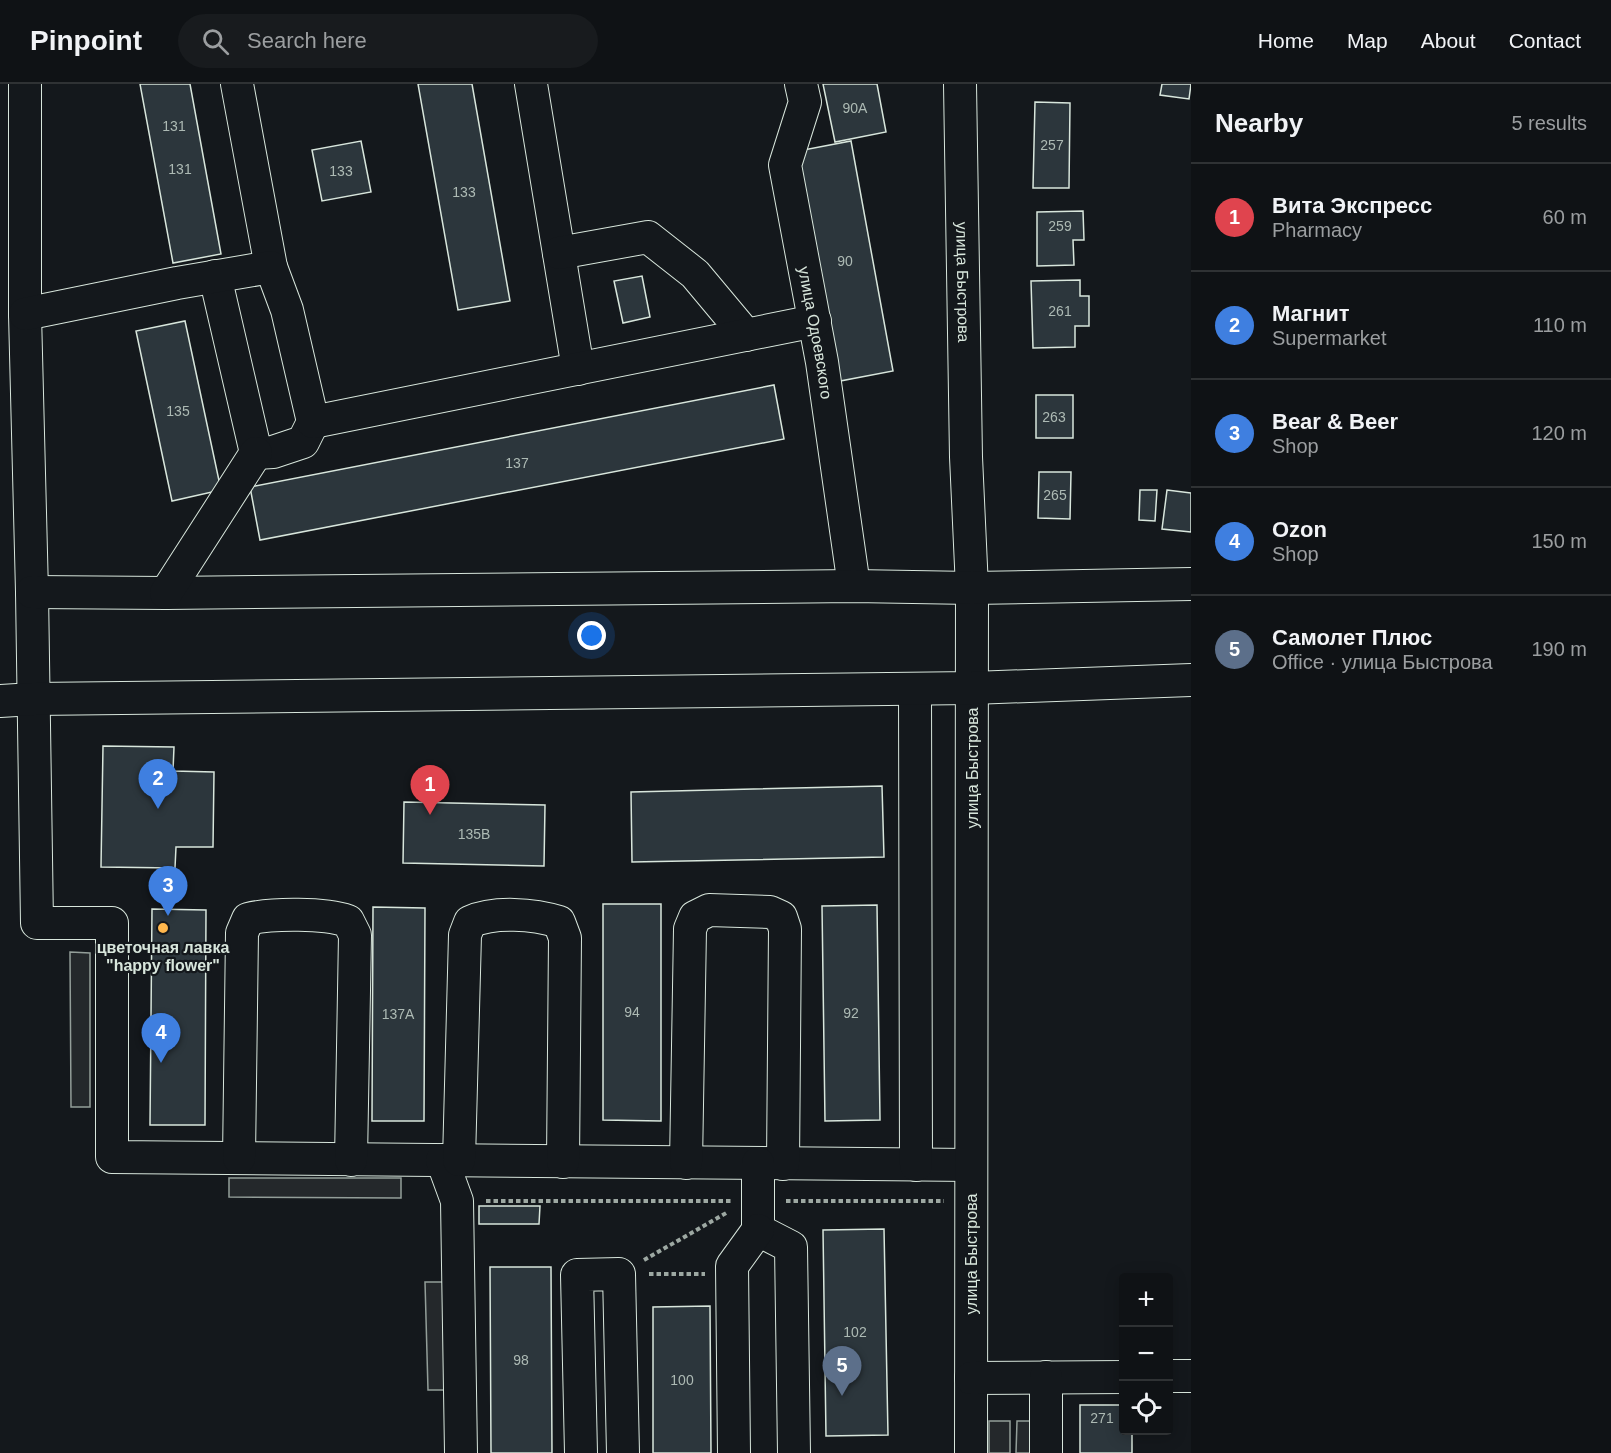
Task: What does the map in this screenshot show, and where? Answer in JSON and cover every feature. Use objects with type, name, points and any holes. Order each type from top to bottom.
[{"type":"street","points":[[25,84],[25,314],[37,923],[112,922],[112,1157],[971,1165]]},
{"type":"street","points":[[237,84],[271,267],[287,310],[313,422],[303,442],[273,452],[256,453]]},
{"type":"street","points":[[531,84],[578,369]]},
{"type":"street","name":"улица Одоевского","points":[[801,84],[805,102],[785,165],[822,362],[854,586]]},
{"type":"street","name":"улица Быстрова","points":[[960,84],[966,457],[972,588],[971,1453]]},
{"type":"street","points":[[559,253],[648,237],[695,274],[746,335]]},
{"type":"street","points":[[25,314],[271,267]]},
{"type":"street","points":[[166,593],[256,453],[215,276]]},
{"type":"street","points":[[313,422],[815,321]]},
{"type":"street","points":[[32,592],[166,593],[854,586],[972,588],[1191,584]]},
{"type":"street","points":[[0,701],[972,688],[1191,680]]},
{"type":"street","points":[[915,689],[916,1165]]},
{"type":"street","points":[[686,1163],[690,929],[695,917],[709,910],[770,912],[781,916],[785,929],[771,1163],[732,1266],[734,1453]]},
{"type":"street","points":[[239,1158],[242,933],[248,919],[262,915],[335,917],[348,921],[355,935],[351,1160]]},
{"type":"street","points":[[461,1453],[457,1201],[451,1160],[465,935],[470,922],[484,916],[542,917],[559,922],[565,938],[563,1162]]},
{"type":"street","points":[[754,1211],[791,1246],[794,1453]]},
{"type":"street","points":[[580,1453],[577,1275],[620,1274],[623,1453]]},
{"type":"street","points":[[1173,1377],[1191,1376]]},
{"type":"street","points":[[971,1377],[1119,1377]]},
{"type":"street","points":[[1046,1377],[1046,1453]]},
{"type":"path","points":[[457,1201],[754,1211],[971,1202]]},
{"type":"path","points":[[620,1274],[754,1211]]},
{"type":"path","points":[[620,1274],[732,1274]]},
{"type":"shaded area","points":[[70,952],[90,953],[90,1107],[71,1107]]},
{"type":"shaded area","points":[[229,1178],[401,1178],[401,1198],[229,1197]]},
{"type":"shaded area","points":[[425,1282],[445,1282],[447,1390],[428,1390]]},
{"type":"shaded area","points":[[989,1421],[1010,1421],[1010,1453],[989,1453]]},
{"type":"shaded area","points":[[1017,1421],[1037,1421],[1037,1453],[1016,1453]]},
{"type":"building","points":[[140,84],[190,84],[221,254],[173,263]]},
{"type":"building","points":[[418,84],[472,84],[510,301],[458,310]]},
{"type":"building","points":[[823,84],[877,84],[886,132],[835,142]]},
{"type":"building","points":[[1162,84],[1191,84],[1189,99],[1160,95]]},
{"type":"building","points":[[1035,102],[1070,103],[1069,188],[1033,188]]},
{"type":"building","points":[[361,141],[371,192],[322,201],[312,150]]},
{"type":"building","points":[[851,141],[893,371],[840,381],[798,151]]},
{"type":"building","points":[[1083,211],[1084,240],[1073,240],[1074,265],[1037,266],[1037,212]]},
{"type":"building","points":[[642,276],[650,317],[623,323],[614,281]]},
{"type":"building","points":[[1080,280],[1080,296],[1089,296],[1089,326],[1075,326],[1075,347],[1033,348],[1031,281]]},
{"type":"building","points":[[185,321],[221,490],[172,501],[136,331]]},
{"type":"building","points":[[774,385],[784,439],[260,540],[250,487]]},
{"type":"building","points":[[1036,395],[1073,395],[1073,438],[1036,438]]},
{"type":"building","points":[[1039,472],[1071,472],[1070,519],[1038,518]]},
{"type":"building","points":[[1140,490],[1157,490],[1155,521],[1139,520]]},
{"type":"building","points":[[1167,490],[1191,493],[1191,532],[1162,529]]},
{"type":"building","points":[[103,746],[174,747],[173,771],[214,772],[213,847],[176,847],[175,868],[101,867]]},
{"type":"building","points":[[882,786],[884,857],[632,862],[631,792]]},
{"type":"building","points":[[404,802],[545,805],[544,866],[403,863]]},
{"type":"building","points":[[603,904],[661,904],[661,1121],[603,1120]]},
{"type":"building","points":[[877,905],[880,1120],[825,1121],[822,906]]},
{"type":"building","points":[[373,907],[425,908],[424,1121],[372,1121]]},
{"type":"building","points":[[152,909],[206,910],[205,1125],[150,1125]]},
{"type":"building","points":[[479,1206],[540,1206],[539,1224],[479,1224]]},
{"type":"building","points":[[884,1229],[888,1435],[826,1436],[823,1230]]},
{"type":"building","points":[[490,1267],[551,1267],[552,1453],[491,1453]]},
{"type":"building","points":[[710,1306],[711,1453],[653,1453],[653,1307]]},
{"type":"building","points":[[1080,1405],[1119,1405],[1119,1435],[1132,1435],[1132,1453],[1080,1453]]},
{"type":"place","name":"Магнит","points":[[158,809]]},
{"type":"place","name":"Вита Экспресс","points":[[430,815]]},
{"type":"place","name":"Bear & Beer","points":[[168,916]]},
{"type":"place","name":"цветочная лавка \"happy flower\"","points":[[163,928]]},
{"type":"place","name":"Ozon","points":[[161,1063]]},
{"type":"place","name":"Самолет Плюс","points":[[842,1396]]}]
